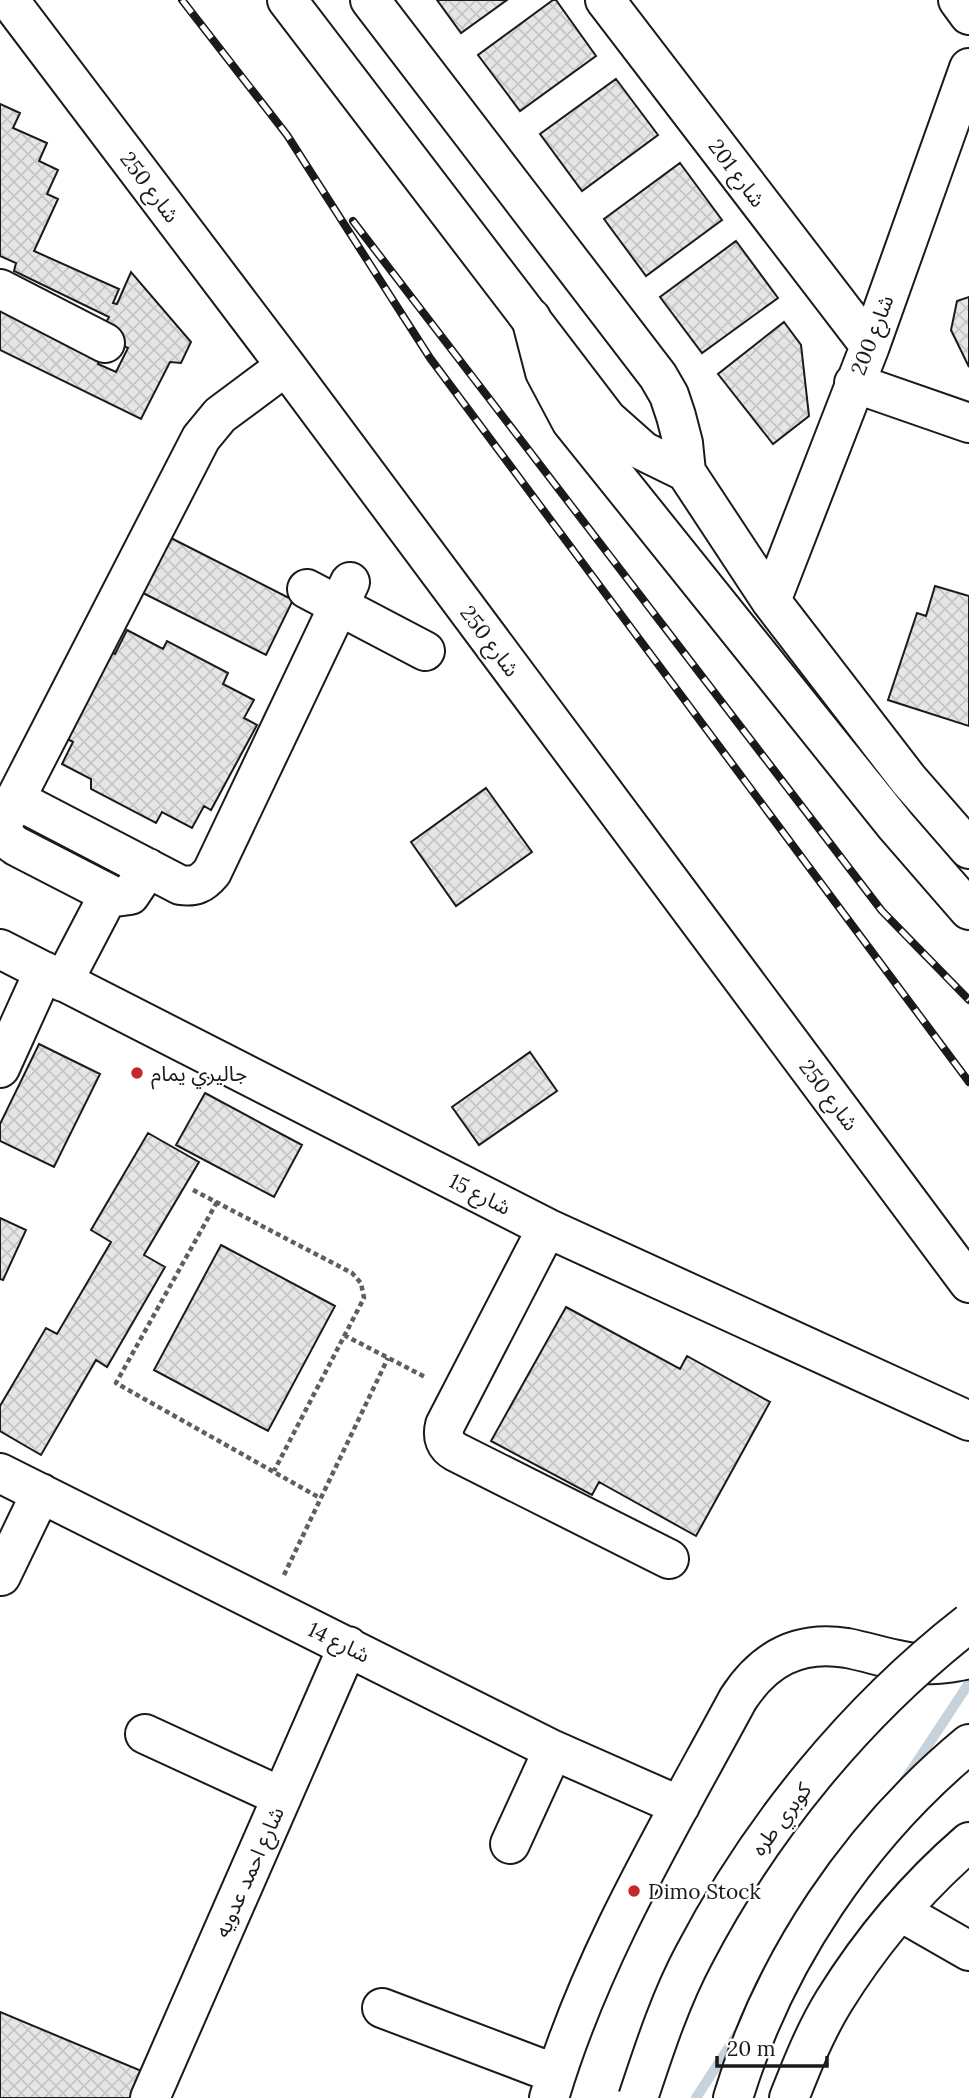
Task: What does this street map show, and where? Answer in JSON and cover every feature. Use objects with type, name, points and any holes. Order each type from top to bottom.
[{"type":"street","name":"شارع 250","points":[[9,0],[286,366],[969,1283]]},
{"type":"street","points":[[287,0],[607,419],[643,452],[686,472]]},
{"type":"street","points":[[370,0],[658,376],[676,416],[683,443],[686,472],[771,601],[908,779],[969,849]]},
{"type":"street","name":"شارع 201","points":[[605,0],[870,346]]},
{"type":"street","points":[[958,0],[969,15]]},
{"type":"street","name":"شارع 200","points":[[771,601],[870,346],[969,68]]},
{"type":"street","points":[[0,289],[105,343]]},
{"type":"street","points":[[531,318],[545,372],[571,421],[896,826],[969,910]]},
{"type":"street","points":[[148,868],[130,895],[115,897],[8,841],[3,832],[3,823],[201,438],[220,415],[286,366]]},
{"type":"street","points":[[854,383],[969,423]]},
{"type":"street","points":[[15,799],[180,885],[192,887],[204,882],[212,872],[332,592],[425,651]]},
{"type":"street","points":[[0,1068],[53,976],[108,894]]},
{"type":"street","name":"شارع 15","points":[[0,949],[547,1228],[969,1421]]},
{"type":"street","points":[[547,1228],[445,1425],[444,1438],[451,1449],[669,1559]]},
{"type":"street","name":"شارع 14","points":[[0,1473],[553,1749],[680,1806]]},
{"type":"street","points":[[1,1576],[41,1493]]},
{"type":"street","name":"كوبري طره","points":[[638,2098],[661,2031],[694,1956],[743,1872],[793,1801],[842,1741],[934,1650],[969,1623]]},
{"type":"street","name":"شارع احمد عدويه","points":[[150,2098],[348,1646]]},
{"type":"street","points":[[382,2008],[553,2086],[612,1935],[749,1681],[765,1666],[783,1655],[804,1648],[825,1646],[926,1664],[948,1664],[969,1659]]},
{"type":"street","points":[[145,1734],[282,1797]]},
{"type":"street","points":[[733,2098],[742,2067],[771,1998],[807,1929],[898,1811],[969,1744]]},
{"type":"street","points":[[510,1844],[553,1749]]},
{"type":"street","points":[[789,2098],[807,2053],[834,2002],[863,1958],[945,1863],[969,1842]]},
{"type":"street","points":[[901,1912],[969,1951]]},
{"type":"path","points":[[193,1190],[352,1273],[361,1283],[364,1298],[274,1471]]},
{"type":"path","points":[[217,1202],[116,1383],[320,1498]]},
{"type":"path","points":[[344,1335],[460,1395]]},
{"type":"path","points":[[269,1608],[388,1358]]},
{"type":"building","points":[[437,0],[507,0],[461,33]]},
{"type":"building","points":[[556,0],[596,56],[520,111],[478,55]]},
{"type":"building","points":[[616,79],[658,135],[582,191],[540,134]]},
{"type":"building","points":[[0,104],[20,113],[13,128],[47,143],[39,161],[58,170],[47,194],[58,199],[34,251],[119,289],[113,303],[117,304],[131,272],[191,342],[181,363],[170,362],[141,419],[0,350],[0,297],[106,349],[98,364],[116,372],[128,348],[100,334],[109,317],[14,271],[16,263],[0,256]]},
{"type":"building","points":[[680,163],[722,220],[646,276],[604,219]]},
{"type":"building","points":[[736,241],[778,298],[702,353],[660,297]]},
{"type":"building","points":[[969,297],[969,367],[951,330],[957,301]]},
{"type":"building","points":[[784,322],[801,345],[809,416],[773,444],[718,374]]},
{"type":"building","points":[[165,535],[293,600],[266,655],[137,590]]},
{"type":"building","points":[[935,586],[969,596],[969,726],[888,700],[917,613],[926,616]]},
{"type":"building","points":[[127,630],[163,649],[167,641],[228,673],[223,684],[254,700],[244,718],[257,725],[211,810],[204,806],[192,828],[162,812],[156,823],[91,789],[91,779],[62,764],[73,742],[62,736],[108,651],[115,654]]},
{"type":"building","points":[[486,788],[532,852],[456,906],[411,842]]},
{"type":"building","points":[[39,1044],[100,1074],[54,1167],[0,1141],[0,1124]]},
{"type":"building","points":[[530,1052],[557,1091],[479,1145],[452,1107]]},
{"type":"building","points":[[205,1093],[302,1145],[274,1197],[176,1145]]},
{"type":"building","points":[[148,1133],[199,1162],[144,1255],[165,1267],[107,1367],[96,1360],[41,1455],[0,1431],[0,1406],[46,1328],[57,1334],[111,1242],[91,1230]]},
{"type":"building","points":[[0,1218],[26,1230],[3,1280],[0,1279]]},
{"type":"building","points":[[221,1245],[335,1306],[268,1431],[154,1370]]},
{"type":"building","points":[[566,1307],[680,1369],[687,1356],[770,1402],[696,1536],[599,1482],[592,1495],[491,1441]]},
{"type":"building","points":[[0,2012],[144,2072],[133,2098],[0,2098]]},
{"type":"waterway","points":[[905,1780],[969,1683]]},
{"type":"waterway","points":[[696,2098],[738,2033]]},
{"type":"railway","points":[[182,0],[287,135],[430,358],[969,1082]]},
{"type":"railway","points":[[353,221],[882,911],[969,1000]]},
{"type":"place","name":"جاليري يمام","points":[[137,1073]]},
{"type":"place","name":"Dimo Stock","points":[[634,1891]]}]
